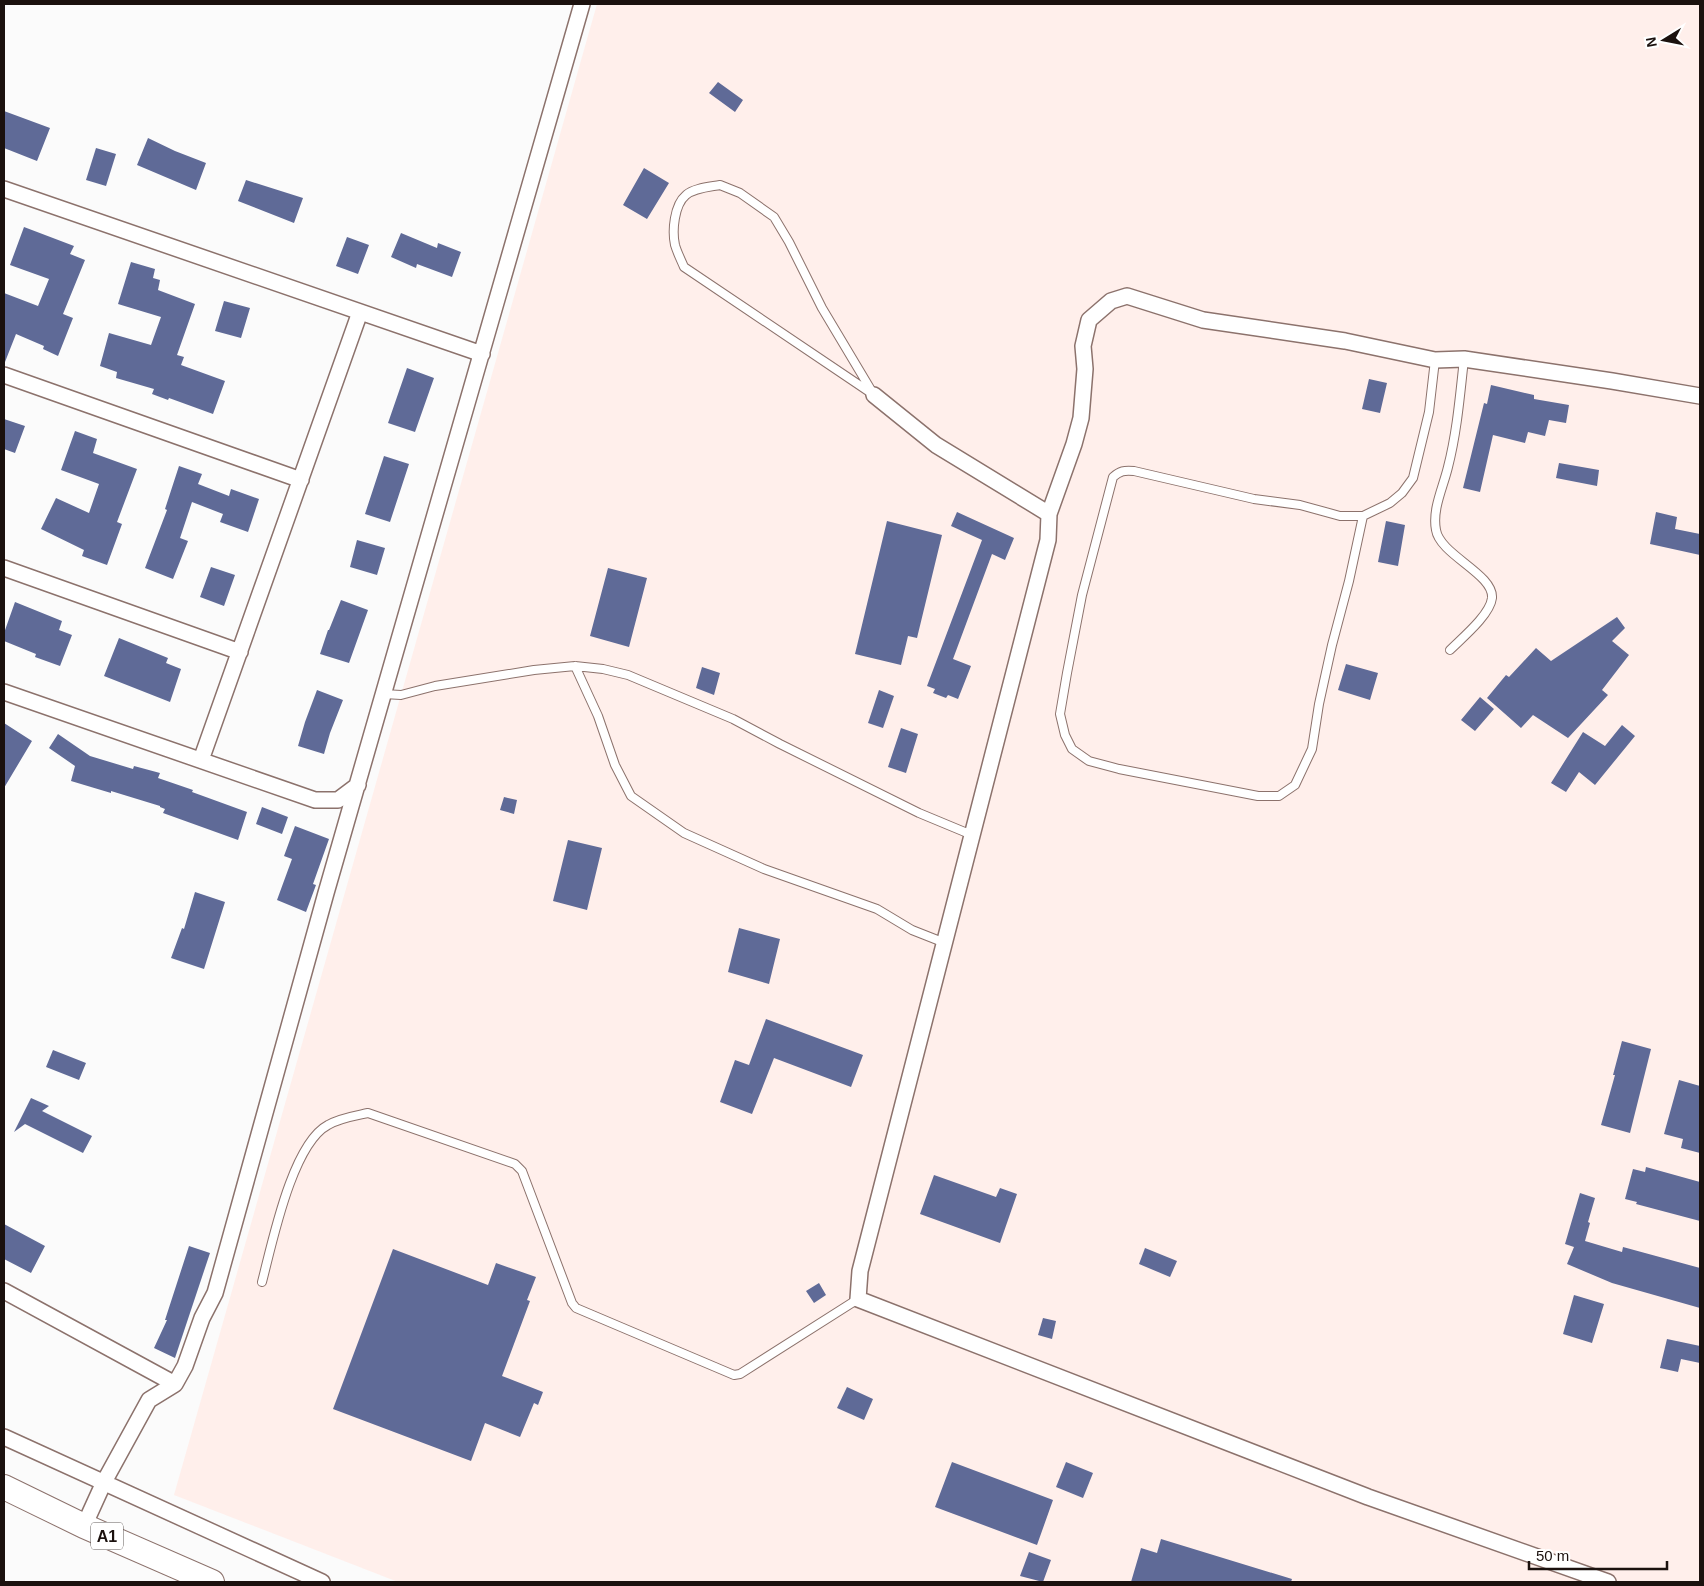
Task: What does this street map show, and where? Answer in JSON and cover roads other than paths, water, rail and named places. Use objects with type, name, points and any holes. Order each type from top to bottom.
[{"type":"highway","name":"A1","points":[[4,1487],[84,1526],[212,1582]]},
{"type":"street","points":[[84,1526],[104,1482],[149,1400],[176,1384],[185,1366],[202,1318],[215,1293],[326,894],[582,4]]},
{"type":"street","points":[[4,189],[482,354]]},
{"type":"street","points":[[1608,1582],[1368,1497],[858,1299],[860,1270],[1048,540],[1049,514],[1074,444],[1081,418],[1085,369],[1083,346],[1089,320],[1111,301],[1127,296],[1202,320],[1345,341],[1435,360],[1464,359],[1612,380],[1700,396]]},
{"type":"street","points":[[201,760],[360,312]]},
{"type":"street","points":[[4,374],[301,480]]},
{"type":"street","points":[[874,395],[936,445],[1049,514]]},
{"type":"street","points":[[4,568],[240,652]]},
{"type":"street","points":[[4,692],[315,800],[338,800],[358,785]]},
{"type":"street","points":[[4,1290],[176,1384]]},
{"type":"street","points":[[4,1437],[322,1582]]},
{"type":"lane","points":[[720,185],[740,193],[774,217],[789,242],[822,308],[874,395],[684,267],[675,243],[674,223],[678,207],[686,196],[700,189],[720,185]]},
{"type":"lane","points":[[1450,650],[1488,610],[1492,597],[1490,585],[1447,547],[1436,532],[1435,518],[1450,459],[1458,415],[1464,359]]},
{"type":"lane","points":[[1363,516],[1349,581],[1322,687],[1312,749],[1295,785],[1280,796],[1258,796],[1119,769],[1089,761],[1072,749],[1065,735],[1060,714],[1085,586],[1113,477],[1119,472],[1126,470],[1134,471],[1254,499],[1300,505],[1340,516],[1363,516],[1390,503],[1413,478],[1429,412],[1435,360]]},
{"type":"lane","points":[[575,666],[598,716],[615,765],[631,796],[684,833],[764,869],[876,909],[912,930],[945,943]]},
{"type":"lane","points":[[384,694],[401,694],[435,686],[534,670],[575,666],[628,675],[733,719],[919,813],[972,834]]},
{"type":"lane","points":[[262,1282],[279,1215],[309,1142],[326,1126],[346,1118],[368,1113],[515,1164],[522,1171],[570,1298],[576,1308],[734,1375],[740,1374],[858,1299]]}]
